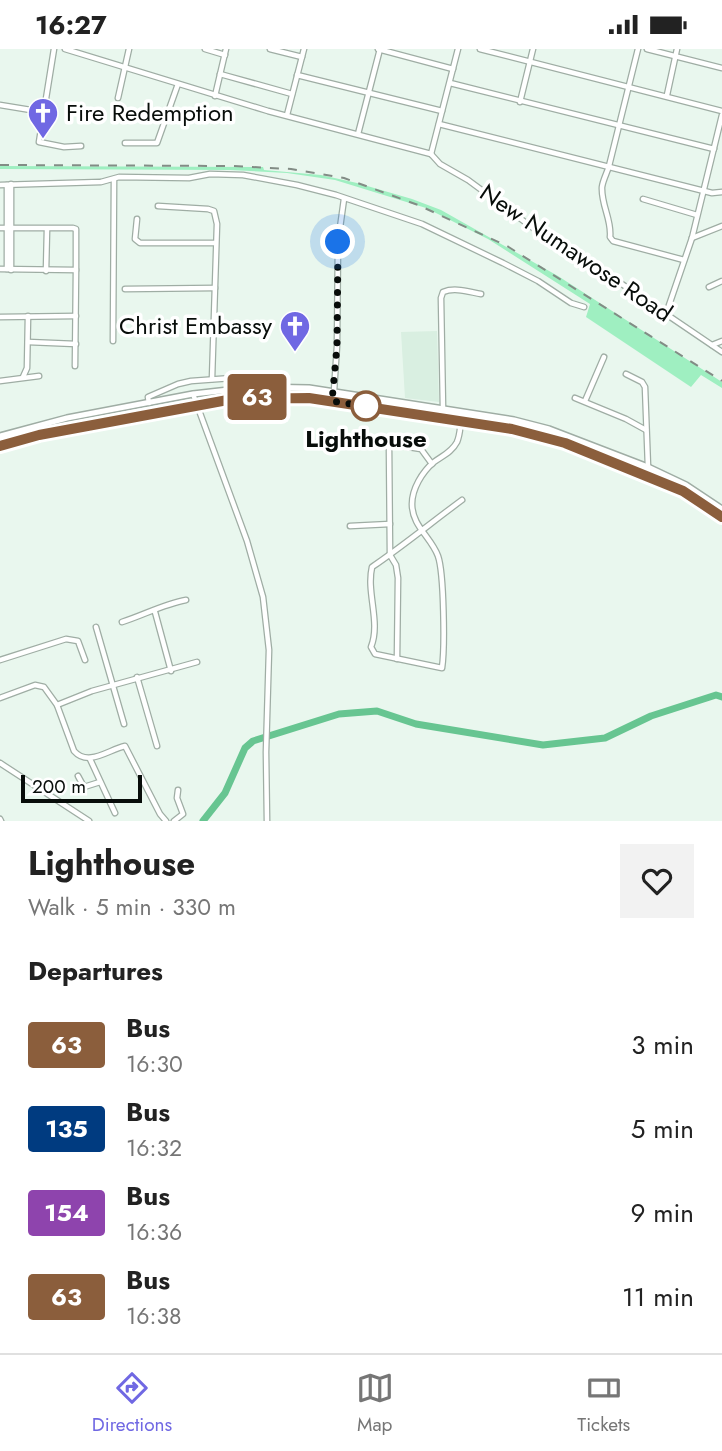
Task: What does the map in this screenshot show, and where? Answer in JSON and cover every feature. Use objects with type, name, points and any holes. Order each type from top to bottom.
[{"type":"main road","points":[[0,436],[67,418],[193,394],[281,386],[334,391],[549,429],[649,467],[686,485],[722,509]]},
{"type":"main road","points":[[332,401],[334,391]]},
{"type":"main road","points":[[0,446],[39,435],[254,397],[332,401],[512,429],[565,443],[683,491],[722,517]]},
{"type":"street","points":[[54,49],[39,142],[64,147],[81,146]]},
{"type":"street","points":[[65,49],[215,96],[431,154],[458,49]]},
{"type":"street","points":[[118,98],[129,49]]},
{"type":"street","points":[[205,49],[226,52],[215,96]]},
{"type":"street","points":[[270,49],[302,57]]},
{"type":"street","points":[[287,115],[304,49]]},
{"type":"street","points":[[359,134],[379,49],[453,69]]},
{"type":"street","points":[[480,49],[667,96],[722,113],[720,135],[714,149],[692,238],[666,314]]},
{"type":"street","points":[[520,102],[533,49]]},
{"type":"street","points":[[638,49],[602,190],[610,225],[610,239],[684,260]]},
{"type":"street","points":[[647,49],[722,68]]},
{"type":"street","points":[[667,96],[677,49]]},
{"type":"street","points":[[220,74],[292,94]]},
{"type":"street","points":[[297,75],[442,111]]},
{"type":"street","points":[[450,83],[714,149]]},
{"type":"street","points":[[125,143],[157,143],[178,84]]},
{"type":"street","points":[[0,105],[43,112]]},
{"type":"street","points":[[439,124],[712,193],[722,192]]},
{"type":"street","name":"New Numawose Road","points":[[431,154],[440,164],[468,180],[563,250],[610,276],[722,352]]},
{"type":"street","points":[[0,184],[90,183],[119,177],[189,177],[210,174],[243,174],[297,184],[422,224],[538,281],[571,303],[584,307]]},
{"type":"street","points":[[113,341],[114,180]]},
{"type":"street","points":[[9,184],[9,270]]},
{"type":"street","points":[[334,391],[338,242],[344,199]]},
{"type":"street","points":[[643,199],[697,215]]},
{"type":"street","points":[[158,206],[214,211],[217,224],[212,379]]},
{"type":"street","points":[[137,219],[136,242],[215,243]]},
{"type":"street","points":[[692,238],[722,226]]},
{"type":"street","points":[[0,228],[76,229],[75,366]]},
{"type":"street","points":[[46,271],[47,229]]},
{"type":"street","points":[[0,269],[76,270]]},
{"type":"street","points":[[709,286],[722,281]]},
{"type":"street","points":[[125,289],[215,288]]},
{"type":"street","points":[[443,409],[443,292],[462,290],[481,294]]},
{"type":"street","points":[[23,377],[27,369],[28,316]]},
{"type":"street","points":[[0,317],[76,316]]},
{"type":"street","points":[[712,345],[722,341]]},
{"type":"street","points":[[28,342],[76,344]]},
{"type":"street","points":[[585,401],[604,357]]},
{"type":"street","points":[[626,374],[645,384],[649,467]]},
{"type":"street","points":[[0,381],[39,376]]},
{"type":"street","points":[[149,403],[148,397],[178,384],[258,376]]},
{"type":"street","points":[[193,394],[247,541],[263,597],[270,650],[266,745],[267,821]]},
{"type":"street","points":[[575,398],[647,431]]},
{"type":"street","points":[[461,421],[459,440],[432,464],[415,487],[413,495],[413,512],[421,531],[434,547],[441,568],[442,666],[439,669],[374,654],[371,647],[374,637],[370,578],[372,567],[390,555],[421,531],[462,500]]},
{"type":"street","points":[[370,441],[421,449],[432,464]]},
{"type":"street","points":[[389,444],[390,555],[396,565],[398,578],[397,659]]},
{"type":"street","points":[[350,526],[390,524]]},
{"type":"street","points":[[122,622],[155,612],[169,603],[186,600]]},
{"type":"street","points":[[155,612],[171,671]]},
{"type":"street","points":[[96,627],[124,723]]},
{"type":"street","points":[[0,660],[66,639],[78,641],[85,660]]},
{"type":"street","points":[[57,705],[137,677],[171,671],[197,662]]},
{"type":"street","points":[[137,677],[157,746]]},
{"type":"street","points":[[0,698],[40,685],[57,705],[76,755],[90,759],[125,746],[166,821]]},
{"type":"street","points":[[90,759],[115,813]]},
{"type":"street","points":[[0,762],[89,821]]},
{"type":"street","points":[[78,776],[83,787],[100,782]]},
{"type":"street","points":[[174,821],[183,814],[177,798],[178,790]]},
{"type":"shaded area","points":[[437,331],[439,402],[405,398],[401,332]]},
{"type":"green space","points":[[0,166],[263,167],[264,170],[321,175],[412,199],[441,210],[558,276],[722,382],[722,388],[701,375],[691,387],[586,317],[590,304],[488,239],[426,208],[335,180],[287,173],[230,170],[0,169]]},
{"type":"waterway","points":[[203,821],[225,793],[245,748],[253,741],[339,714],[377,711],[416,724],[543,745],[605,738],[651,716],[716,695],[722,697]]},
{"type":"railway","points":[[0,165],[232,166],[291,169],[344,178],[418,205],[507,246],[722,381]]},
{"type":"bus line","name":"63","points":[[0,446],[39,435],[233,399],[309,398],[512,429],[545,437],[683,491],[722,517]]},
{"type":"place","name":"Fire Redemption","points":[[43,140]]},
{"type":"place","name":"Christ Embassy","points":[[295,353]]},
{"type":"place","name":"Lighthouse","points":[[366,406]]},
{"type":"route","points":[[338,242],[337,346],[332,401],[370,407],[366,406]]}]
